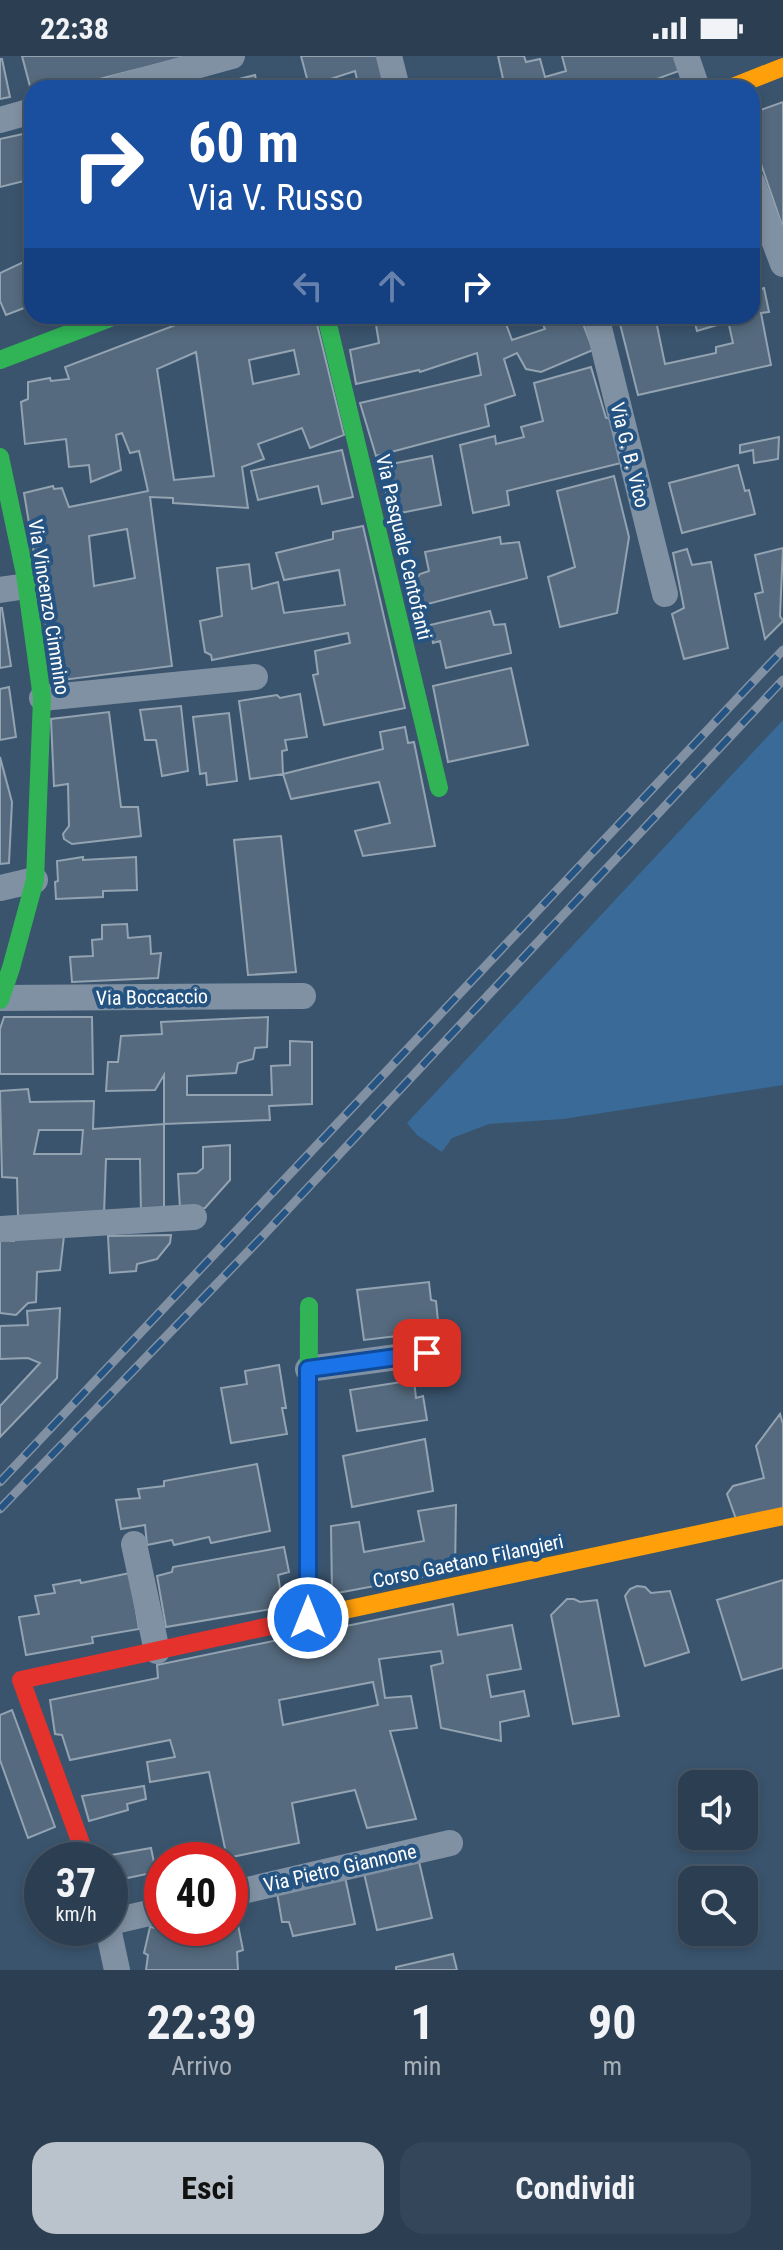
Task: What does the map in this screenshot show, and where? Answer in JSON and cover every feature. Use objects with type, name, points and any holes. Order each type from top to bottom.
[{"type":"street","points":[[145,80],[232,56]]},
{"type":"street","points":[[389,56],[395,80]]},
{"type":"street","points":[[686,56],[694,80]]},
{"type":"street","points":[[750,80],[783,67]]},
{"type":"street","points":[[0,120],[24,113]]},
{"type":"street","points":[[760,203],[783,264]]},
{"type":"street","points":[[0,360],[94,324]]},
{"type":"street","name":"Via Pasquale Centofanti","points":[[328,324],[439,788]]},
{"type":"street","name":"Via G. B. Vico","points":[[598,324],[665,594]]},
{"type":"street","name":"Via Vincenzo Cimmino","points":[[0,457],[27,586],[42,698],[35,880],[0,999]]},
{"type":"street","points":[[0,590],[27,586]]},
{"type":"street","points":[[42,698],[255,677]]},
{"type":"street","points":[[0,888],[35,880]]},
{"type":"street","name":"Via Boccaccio","points":[[0,999],[303,996]]},
{"type":"street","points":[[0,1229],[194,1217]]},
{"type":"street","points":[[308,1618],[309,1306]]},
{"type":"street","points":[[308,1369],[427,1353]]},
{"type":"street","name":"Corso Gaetano Filangieri","points":[[80,1842],[21,1680],[783,1516]]},
{"type":"street","points":[[134,1544],[157,1651]]},
{"type":"street","name":"Via Pietro Giannone","points":[[248,1890],[450,1843]]},
{"type":"street","points":[[113,1946],[117,1970]]},
{"type":"shaded area","points":[[783,720],[783,1085],[563,1119],[489,1124],[452,1138],[442,1152],[417,1135],[407,1123]]},
{"type":"building","points":[[22,56],[190,56],[96,80],[28,80]]},
{"type":"building","points":[[301,56],[382,56],[388,80],[357,80],[355,71],[327,80],[307,80]]},
{"type":"building","points":[[498,56],[524,56],[526,62],[540,59],[545,77],[566,71],[562,56],[686,56],[690,67],[654,80],[503,80]]},
{"type":"building","points":[[0,59],[10,97],[0,99]]},
{"type":"building","points":[[255,75],[256,80],[235,80]]},
{"type":"building","points":[[783,102],[783,228],[760,161],[760,110]]},
{"type":"building","points":[[24,134],[24,181],[0,187],[0,139]]},
{"type":"building","points":[[24,262],[24,308],[6,315],[0,301],[0,273]]},
{"type":"building","points":[[764,288],[769,312],[761,313],[771,365],[638,395],[620,324],[657,324],[665,364],[716,353],[716,347],[733,343],[729,324],[760,324],[760,289]]},
{"type":"building","points":[[178,324],[317,324],[344,435],[310,448],[302,428],[258,444],[264,459],[242,467],[248,508],[173,503],[173,498],[150,497],[172,666],[55,681],[24,493],[53,486],[54,489],[62,488],[69,507],[148,491],[139,451],[130,453],[122,433],[116,435],[121,470],[91,482],[89,465],[69,467],[66,439],[25,444],[21,402],[28,399],[28,382],[69,379],[65,367]],"holes":[[[294,350],[299,374],[253,384],[249,360]],[[196,352],[214,476],[174,480],[157,369]],[[127,529],[135,578],[94,586],[89,536]]]},
{"type":"building","points":[[376,324],[506,324],[512,340],[545,329],[543,324],[583,324],[593,350],[541,372],[526,369],[517,353],[504,359],[515,395],[485,405],[489,426],[376,456],[360,403],[481,375],[477,353],[420,372],[356,384],[350,350],[379,343]]},
{"type":"building","points":[[695,324],[717,324],[717,325],[697,331]]},
{"type":"building","points":[[591,367],[606,418],[615,417],[625,462],[507,491],[509,505],[473,513],[460,445],[495,436],[496,444],[524,437],[521,427],[543,421],[534,383]]},
{"type":"building","points":[[779,437],[778,459],[754,463],[753,450],[740,453],[740,445]]},
{"type":"building","points":[[342,450],[353,497],[322,504],[318,486],[258,500],[251,471]]},
{"type":"building","points":[[432,456],[441,505],[390,515],[381,466]]},
{"type":"building","points":[[738,465],[755,514],[682,533],[669,483]]},
{"type":"building","points":[[614,476],[629,537],[617,613],[560,627],[548,577],[575,567],[557,491]]},
{"type":"building","points":[[363,526],[405,708],[324,725],[313,675],[318,674],[315,651],[350,643],[348,633],[212,660],[211,655],[205,652],[200,621],[222,616],[217,568],[249,564],[252,589],[278,582],[284,613],[345,605],[339,570],[284,580],[276,553],[333,539],[333,532]]},
{"type":"building","points":[[500,537],[501,544],[519,542],[527,578],[416,607],[412,587],[420,574],[429,571],[425,552]]},
{"type":"building","points":[[783,548],[780,616],[783,621],[765,639],[755,594],[763,592],[755,555]]},
{"type":"building","points":[[687,549],[692,565],[711,562],[728,648],[684,659],[672,614],[684,608],[673,553]]},
{"type":"building","points":[[0,608],[11,666],[0,668]]},
{"type":"building","points":[[490,611],[494,625],[505,624],[511,653],[446,668],[440,641],[433,643],[430,625]]},
{"type":"building","points":[[511,668],[528,745],[448,762],[433,686]]},
{"type":"building","points":[[9,687],[16,737],[0,740],[0,689]]},
{"type":"building","points":[[300,694],[307,737],[285,740],[287,750],[282,751],[283,774],[250,779],[239,701]]},
{"type":"building","points":[[181,706],[188,771],[162,776],[156,740],[145,740],[140,710]]},
{"type":"building","points":[[109,712],[121,807],[138,807],[141,836],[72,844],[64,839],[63,834],[69,826],[68,784],[54,786],[51,719]]},
{"type":"building","points":[[229,713],[237,781],[207,785],[206,773],[200,774],[193,717]]},
{"type":"building","points":[[405,727],[408,743],[414,742],[435,846],[363,856],[355,831],[390,823],[379,782],[291,799],[283,774],[383,749],[380,732]]},
{"type":"building","points":[[0,757],[12,802],[9,863],[0,864]]},
{"type":"building","points":[[281,836],[296,972],[248,975],[234,840]]},
{"type":"building","points":[[83,857],[83,860],[136,857],[137,890],[103,891],[103,897],[56,899],[57,861]]},
{"type":"building","points":[[127,924],[128,938],[150,936],[151,954],[161,953],[158,978],[72,982],[70,957],[93,956],[92,940],[102,939],[102,925]]},
{"type":"building","points":[[4,1017],[92,1017],[93,1074],[0,1074],[0,1029]]},
{"type":"building","points":[[268,1017],[267,1047],[255,1048],[253,1059],[238,1063],[236,1073],[187,1076],[187,1095],[272,1095],[271,1066],[290,1065],[290,1041],[312,1042],[312,1104],[269,1106],[270,1120],[164,1124],[164,1075],[155,1090],[106,1091],[108,1062],[118,1062],[121,1036],[162,1034],[161,1022]]},
{"type":"building","points":[[28,1089],[30,1102],[94,1101],[93,1129],[164,1124],[164,1212],[141,1214],[140,1159],[106,1159],[104,1214],[18,1216],[17,1178],[2,1177],[0,1091]],"holes":[[[39,1130],[83,1130],[81,1154],[34,1154]]]},
{"type":"building","points":[[230,1145],[230,1180],[205,1208],[180,1209],[178,1174],[197,1173],[203,1168],[203,1147]]},
{"type":"building","points":[[171,1235],[170,1243],[157,1259],[137,1264],[136,1271],[110,1273],[108,1236]]},
{"type":"building","points":[[15,1236],[64,1236],[60,1270],[37,1272],[36,1302],[28,1303],[16,1315],[0,1313],[0,1240],[14,1241]]},
{"type":"building","points":[[429,1282],[431,1300],[436,1301],[439,1331],[364,1340],[357,1290]]},
{"type":"building","points":[[60,1308],[57,1378],[0,1437],[0,1406],[40,1363],[28,1358],[0,1359],[0,1326],[28,1325],[27,1311]]},
{"type":"building","points":[[279,1365],[287,1434],[231,1443],[221,1388],[247,1384],[245,1371]]},
{"type":"building","points":[[414,1380],[416,1398],[423,1396],[427,1420],[357,1431],[350,1390]]},
{"type":"building","points":[[780,1414],[783,1424],[783,1509],[736,1519],[727,1494],[733,1486],[764,1478],[756,1446]]},
{"type":"building","points":[[425,1439],[433,1491],[352,1507],[343,1456]]},
{"type":"building","points":[[257,1464],[270,1531],[211,1543],[209,1537],[174,1545],[172,1540],[147,1545],[145,1525],[121,1529],[116,1500],[140,1498],[138,1489],[164,1486],[164,1481]]},
{"type":"building","points":[[456,1505],[455,1571],[332,1594],[331,1526],[359,1522],[364,1552],[424,1541],[418,1511]]},
{"type":"building","points":[[284,1547],[289,1572],[278,1575],[283,1607],[166,1627],[157,1576],[172,1572],[173,1567]]},
{"type":"building","points":[[130,1573],[139,1629],[92,1637],[93,1643],[26,1655],[19,1617],[39,1614],[35,1596],[55,1593],[53,1585]]},
{"type":"building","points":[[783,1580],[783,1668],[742,1680],[717,1600]]},
{"type":"building","points":[[637,1586],[645,1587],[651,1593],[670,1591],[689,1652],[645,1666],[625,1596]]},
{"type":"building","points":[[567,1599],[580,1602],[597,1600],[619,1716],[573,1724],[551,1615]]},
{"type":"building","points":[[453,1604],[458,1635],[512,1625],[521,1669],[487,1675],[491,1697],[524,1691],[529,1716],[500,1722],[501,1741],[441,1728],[431,1666],[443,1663],[441,1651],[379,1659],[385,1698],[411,1696],[417,1728],[390,1731],[416,1819],[367,1828],[355,1790],[292,1803],[299,1843],[248,1854],[248,1842],[224,1842],[209,1772],[150,1782],[147,1762],[175,1757],[170,1740],[70,1760],[62,1735],[55,1734],[50,1700],[158,1678],[157,1665]],"holes":[[[373,1682],[378,1705],[283,1725],[279,1700]]]},
{"type":"building","points":[[12,1710],[55,1827],[28,1838],[0,1760],[0,1715]]},
{"type":"building","points":[[144,1786],[146,1799],[127,1804],[128,1810],[89,1821],[82,1796]]},
{"type":"building","points":[[144,1849],[144,1875],[128,1878],[128,1852]]},
{"type":"building","points":[[418,1857],[432,1918],[377,1930],[364,1873]]},
{"type":"building","points":[[344,1872],[355,1924],[293,1936],[289,1922],[282,1922],[276,1887]]},
{"type":"building","points":[[146,1946],[242,1946],[243,1950],[237,1952],[238,1970],[146,1970],[148,1955],[144,1953]]},
{"type":"building","points":[[453,1954],[457,1970],[396,1970],[396,1967]]},
{"type":"railway","points":[[0,1482],[783,650]]},
{"type":"railway","points":[[0,1509],[261,1238],[783,680]]},
{"type":"traffic: fast","points":[[0,360],[94,324]]},
{"type":"traffic: fast","points":[[328,324],[439,788]]},
{"type":"traffic: fast","points":[[0,457],[25,574],[42,698],[35,880],[0,1000]]},
{"type":"traffic: fast","points":[[308,1618],[309,1306]]},
{"type":"traffic: slow","points":[[750,80],[783,67]]},
{"type":"traffic: slow","points":[[326,1614],[783,1516]]},
{"type":"traffic: jam","points":[[80,1842],[21,1680],[326,1614]]},
{"type":"route","points":[[308,1618],[308,1369],[427,1353]]}]
